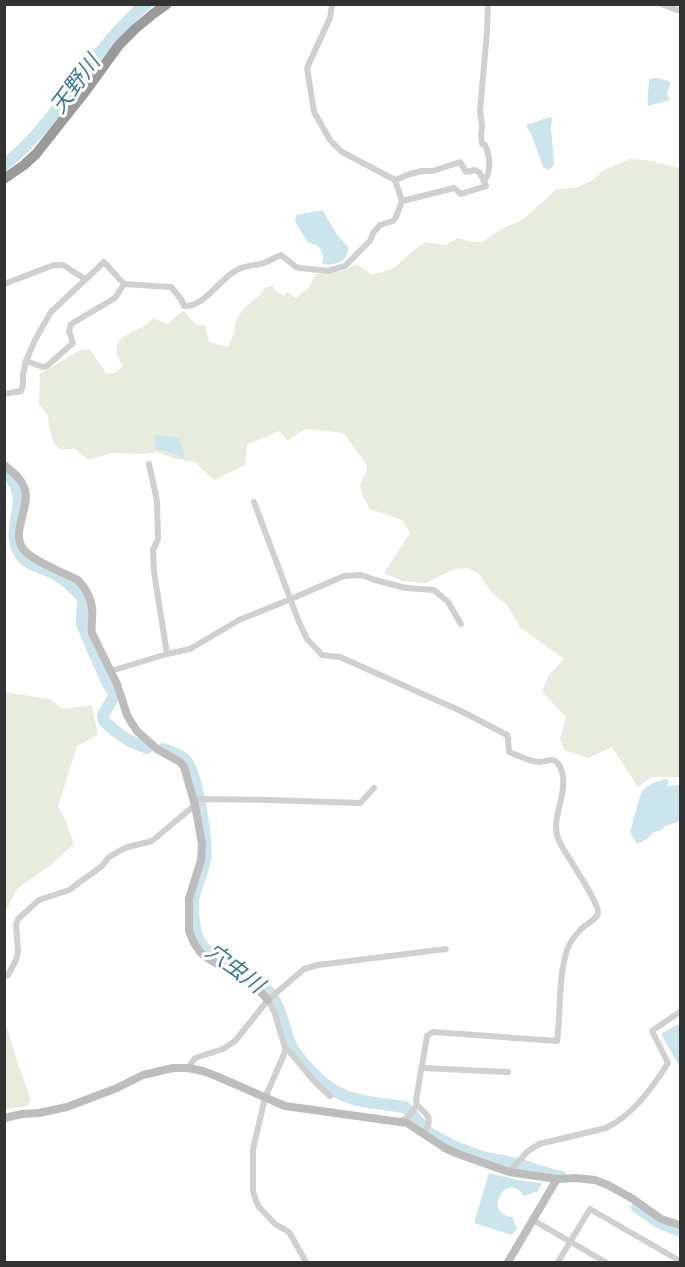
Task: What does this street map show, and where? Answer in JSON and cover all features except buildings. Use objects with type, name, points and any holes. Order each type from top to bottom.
[{"type":"highway","points":[[4,180],[36,154],[119,45],[167,4]]},
{"type":"street","points":[[4,394],[21,391],[26,361],[51,312],[104,262],[124,284],[171,287],[181,298],[184,306],[188,307],[202,301],[236,270],[265,263],[281,255],[300,268],[328,271],[345,266],[370,241],[380,225],[393,221],[402,201],[395,180],[342,152],[330,140],[314,112],[308,68],[330,18],[333,4]]},
{"type":"street","points":[[484,181],[488,176],[489,160],[485,145],[482,144],[480,111],[488,4]]},
{"type":"street","points":[[661,4],[681,11]]},
{"type":"street","points":[[395,180],[460,162],[466,172],[475,170],[480,172],[486,186],[461,194],[454,188],[402,201]]},
{"type":"street","points":[[4,284],[54,265],[63,265],[85,279]]},
{"type":"street","points":[[26,361],[43,367],[47,366],[74,343],[69,331],[70,324],[115,298],[124,284]]},
{"type":"street","points":[[4,465],[18,478],[25,492],[26,499],[20,531],[22,547],[31,556],[82,584],[93,611],[92,633],[117,684],[127,715],[137,731],[157,749],[180,762],[184,767],[202,844],[201,860],[189,899],[190,936],[201,953],[257,988],[275,1014],[285,1052],[265,1098],[253,1149],[253,1191],[259,1207],[275,1224],[289,1232],[306,1263]]},
{"type":"street","points":[[149,465],[157,501],[158,539],[153,550],[154,572],[167,654]]},
{"type":"street","points":[[254,502],[299,622],[307,639],[322,655],[340,657],[471,716],[507,735],[509,752],[539,762],[555,760],[560,766],[563,781],[556,831],[599,910],[598,916],[571,940],[567,950],[562,979],[557,1041],[434,1032],[427,1036],[417,1105],[407,1118],[400,1121]]},
{"type":"street","points":[[111,670],[190,649],[239,620],[344,576],[361,575],[406,588],[434,590],[448,602],[461,624]]},
{"type":"street","points":[[4,976],[8,975],[16,960],[18,919],[39,900],[69,890],[118,851],[152,841],[194,802],[268,800],[360,803],[374,788]]},
{"type":"street","points":[[188,1068],[195,1058],[223,1049],[235,1041],[267,1000],[304,969],[318,965],[446,950]]},
{"type":"street","points":[[509,1172],[527,1152],[539,1144],[606,1128],[627,1113],[656,1082],[669,1063],[652,1032],[653,1029],[681,1012]]},
{"type":"street","points":[[285,1048],[330,1096]]},
{"type":"street","points":[[4,1118],[68,1107],[143,1075],[173,1068],[188,1068],[209,1074],[285,1106],[407,1123],[445,1148],[509,1172],[557,1179],[595,1180],[633,1199],[661,1218],[681,1225]]},
{"type":"street","points":[[422,1068],[508,1072]]},
{"type":"street","points":[[417,1105],[430,1120],[424,1134]]},
{"type":"street","points":[[508,1263],[557,1179]]},
{"type":"street","points":[[558,1263],[590,1209],[681,1261]]},
{"type":"street","points":[[533,1220],[605,1263]]},
{"type":"shaded area","points":[[631,159],[680,168],[680,777],[651,777],[638,787],[612,747],[588,758],[564,750],[560,739],[566,717],[542,692],[548,676],[564,659],[521,628],[507,605],[492,593],[479,574],[468,568],[456,569],[426,583],[402,581],[384,573],[410,533],[402,520],[370,509],[363,497],[360,485],[367,470],[366,464],[343,433],[307,429],[288,441],[279,431],[247,445],[245,465],[214,480],[195,462],[157,452],[112,453],[88,460],[75,449],[59,449],[53,441],[48,415],[39,404],[40,374],[80,350],[90,350],[107,374],[117,372],[123,366],[116,353],[117,344],[123,337],[146,325],[153,318],[167,324],[183,311],[196,324],[205,326],[209,342],[228,347],[236,320],[244,308],[265,288],[272,286],[284,296],[287,292],[296,298],[310,286],[316,274],[337,272],[357,264],[372,275],[394,268],[425,242],[445,245],[458,238],[471,242],[482,242],[501,229],[522,220],[557,189],[576,188],[591,181],[605,169]]},
{"type":"shaded area","points":[[4,692],[50,699],[63,709],[92,705],[98,735],[77,746],[58,806],[74,844],[52,864],[17,889],[7,909],[4,906]]},
{"type":"shaded area","points":[[4,1018],[31,1100],[27,1106],[6,1109],[4,1109]]},
{"type":"water","points":[[656,78],[671,83],[667,93],[670,100],[648,106],[649,79]]},
{"type":"water","points":[[552,118],[554,165],[549,170],[543,167],[526,125]]},
{"type":"water","points":[[321,210],[348,247],[346,257],[336,264],[322,264],[321,249],[308,243],[295,221],[296,215]]},
{"type":"water","points":[[156,435],[179,439],[183,458],[155,449]]},
{"type":"water","points":[[666,779],[669,781],[667,786],[680,785],[680,821],[665,826],[637,844],[630,832],[641,793],[652,784]]},
{"type":"water","points":[[678,1024],[680,1027],[680,1063],[678,1064],[662,1033]]},
{"type":"water","points":[[489,1173],[542,1183],[538,1191],[524,1196],[517,1189],[510,1188],[504,1190],[500,1196],[499,1209],[504,1214],[513,1217],[518,1228],[512,1235],[474,1223]]},
{"type":"waterway","name":"天野川","points":[[4,165],[36,135],[105,46],[146,4]]},
{"type":"waterway","name":"穴虫川","points":[[4,470],[15,484],[19,498],[15,537],[20,554],[31,564],[63,579],[83,598],[82,624],[115,695],[103,715],[104,721],[124,738],[147,748]]},
{"type":"waterway","name":"穴虫川","points":[[163,749],[187,762],[191,769],[201,810],[205,840],[204,865],[193,900],[195,928],[201,945],[218,959],[268,991],[278,1008],[292,1048],[318,1079],[329,1088],[352,1098],[405,1107],[429,1133],[455,1147],[482,1157],[521,1165],[561,1177]]},
{"type":"waterway","name":"穴虫川","points":[[637,1207],[658,1222],[680,1231]]}]
